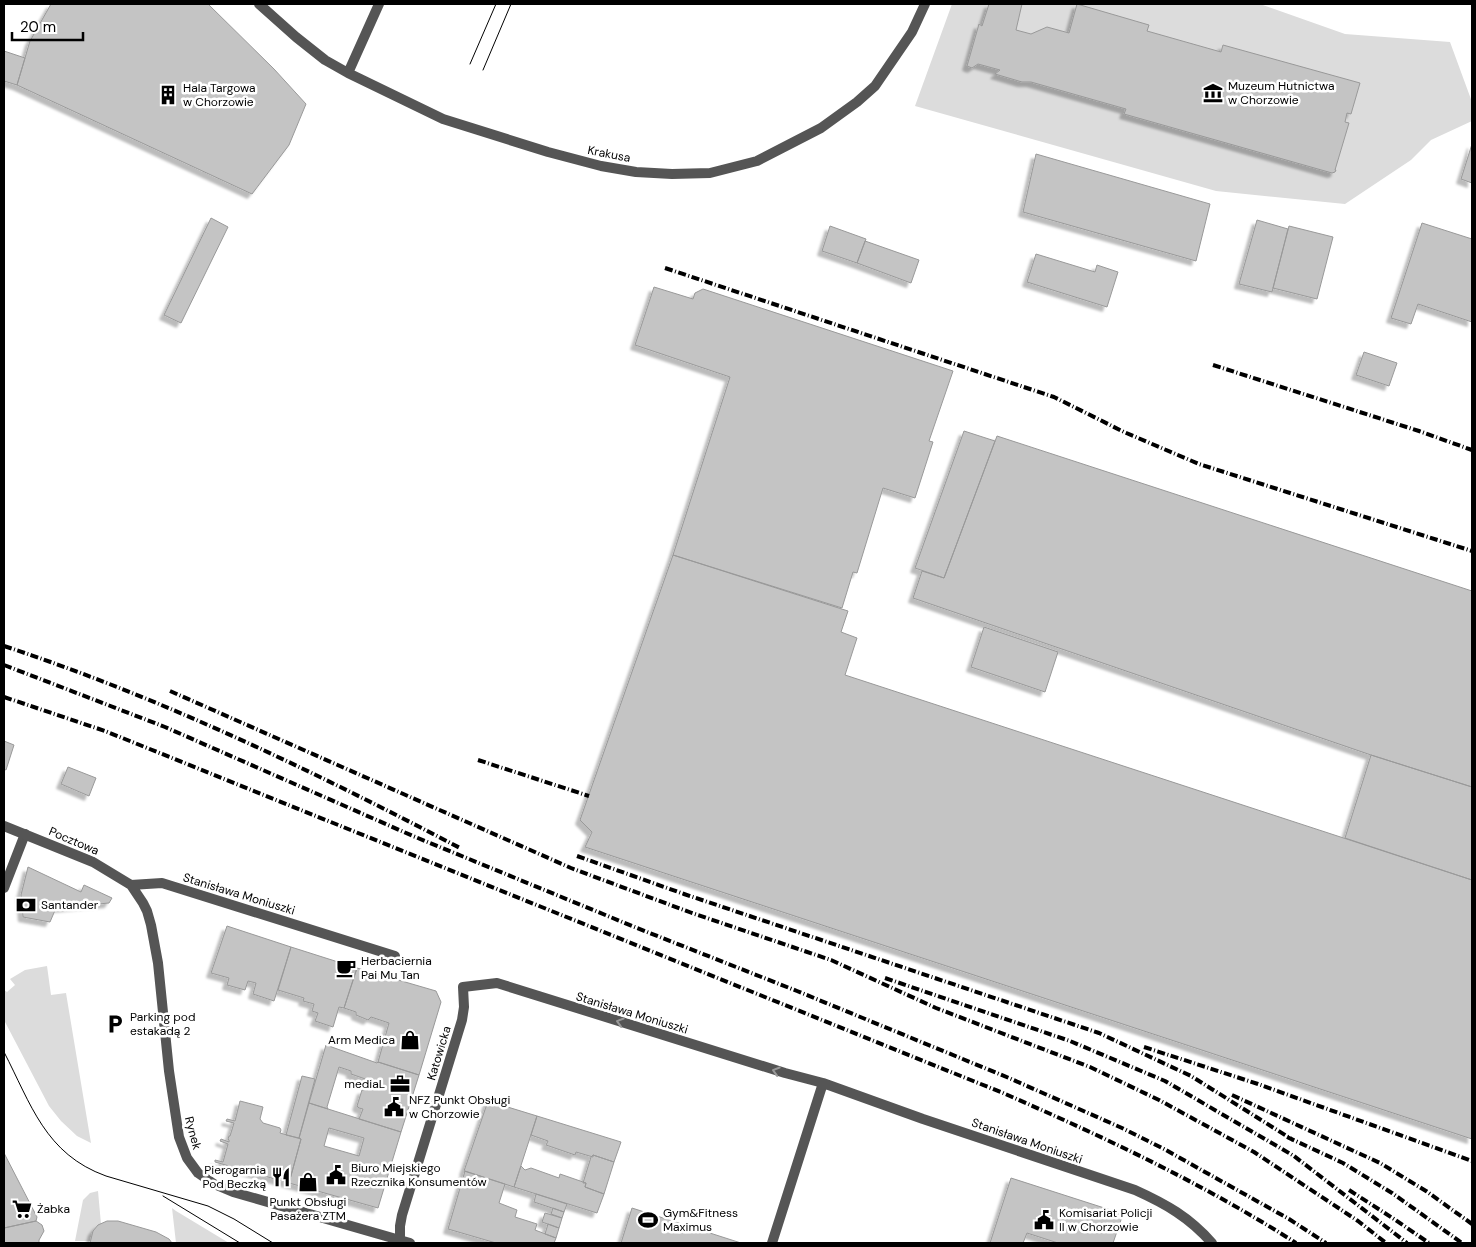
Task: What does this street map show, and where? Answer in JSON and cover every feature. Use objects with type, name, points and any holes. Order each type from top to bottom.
[{"type":"street","name":"Krakusa","points":[[259,4],[303,44],[325,60],[443,119],[548,152],[602,166],[636,172],[672,174],[710,173],[757,161],[821,128],[857,102],[875,86],[912,32],[925,4]]},
{"type":"street","points":[[348,73],[379,4]]},
{"type":"street","name":"Pocztowa","points":[[4,826],[93,862],[131,885]]},
{"type":"street","points":[[4,888],[24,834]]},
{"type":"street","name":"Stanisława Moniuszki","points":[[131,885],[162,883],[395,956]]},
{"type":"street","name":"Rynek","points":[[131,885],[146,908],[151,925],[158,963],[175,1117],[182,1147],[190,1164],[203,1177],[233,1192],[403,1242]]},
{"type":"street","name":"Stanisława Moniuszki","points":[[463,987],[497,983],[785,1073],[823,1083],[923,1119],[1135,1190],[1164,1203],[1192,1223],[1212,1243]]},
{"type":"street","name":"Katowicka","points":[[403,1242],[400,1226],[462,1020],[464,1007],[463,987]]},
{"type":"street","points":[[772,1243],[823,1083]]},
{"type":"shaded area","points":[[952,4],[1260,4],[1345,34],[1450,42],[1472,102],[1472,121],[1431,140],[1411,160],[1345,204],[1216,191],[915,106]]},
{"type":"shaded area","points":[[47,966],[51,995],[66,993],[91,1143],[77,1136],[49,1106],[4,1020],[4,990],[7,992],[15,985],[10,979],[25,970]]},
{"type":"shaded area","points":[[98,1191],[101,1224],[93,1231],[90,1241],[75,1241],[83,1200],[90,1193]]},
{"type":"shaded area","points":[[172,1208],[176,1211],[229,1243],[176,1243]]},
{"type":"building","name":"Hala Targowa w Chorzowie","points":[[51,4],[208,4],[274,69],[306,104],[289,145],[252,194],[17,85],[30,41]]},
{"type":"building","name":"Muzeum Hutnictwa w Chorzowie","points":[[989,4],[1022,4],[1016,30],[1031,34],[1047,27],[1069,33],[1077,4],[1149,25],[1147,31],[1221,52],[1223,45],[1360,83],[1351,114],[1347,113],[1345,122],[1349,123],[1336,170],[1332,173],[1124,114],[1126,109],[1031,82],[1022,82],[995,74],[1000,70],[978,64],[972,68],[967,66],[979,24],[982,26]]},
{"type":"building","points":[[4,51],[25,58],[17,85],[4,81]]},
{"type":"building","points":[[1472,144],[1472,183],[1461,179]]},
{"type":"building","points":[[1036,154],[1210,204],[1196,261],[1023,212]]},
{"type":"building","points":[[211,218],[228,227],[181,323],[164,315]]},
{"type":"building","points":[[1257,220],[1288,229],[1272,292],[1239,284]]},
{"type":"building","points":[[1422,223],[1472,239],[1472,322],[1418,304],[1411,324],[1391,318]]},
{"type":"building","points":[[830,226],[866,239],[857,263],[822,251]]},
{"type":"building","points":[[1289,226],[1333,237],[1317,299],[1273,288]]},
{"type":"building","points":[[865,241],[919,260],[911,283],[857,263]]},
{"type":"building","points":[[1036,254],[1095,272],[1097,265],[1118,272],[1107,307],[1027,282]]},
{"type":"building","points":[[654,287],[693,299],[695,293],[703,289],[953,371],[929,441],[933,442],[915,498],[883,488],[857,573],[853,572],[842,608],[673,555],[730,377],[635,345]]},
{"type":"building","points":[[1364,352],[1397,363],[1389,386],[1356,375]]},
{"type":"building","points":[[964,431],[995,441],[944,578],[915,568]]},
{"type":"building","points":[[997,436],[1472,591],[1472,787],[1371,755],[913,598],[922,571],[944,578]]},
{"type":"building","points":[[673,555],[848,611],[841,632],[857,638],[845,675],[1472,880],[1472,1139],[585,847],[592,832],[580,820]]},
{"type":"building","points":[[984,627],[1058,652],[1045,692],[971,667]]},
{"type":"building","points":[[4,741],[14,745],[6,770],[4,769]]},
{"type":"building","points":[[1371,755],[1472,787],[1472,880],[1345,838]]},
{"type":"building","points":[[68,767],[96,778],[89,796],[61,784]]},
{"type":"building","points":[[28,867],[81,892],[84,885],[112,898],[109,903],[56,908],[50,922],[23,917],[21,895]]},
{"type":"building","points":[[227,926],[291,947],[274,1001],[253,994],[256,983],[248,981],[245,990],[227,985],[229,978],[211,973]]},
{"type":"building","points":[[291,947],[357,968],[344,1008],[339,1007],[333,1027],[315,1021],[318,1013],[312,1011],[314,1004],[303,1001],[304,998],[278,990]]},
{"type":"building","points":[[357,968],[436,991],[441,1002],[419,1075],[378,1062],[389,1023],[371,1017],[368,1020],[356,1015],[356,1012],[344,1008]]},
{"type":"building","points":[[326,1045],[419,1075],[401,1132],[359,1119],[363,1109],[357,1106],[362,1090],[368,1090],[371,1081],[351,1074],[351,1071],[339,1067],[328,1109],[309,1103]]},
{"type":"building","points":[[302,1076],[315,1079],[299,1138],[286,1135]]},
{"type":"building","points":[[240,1101],[263,1107],[260,1119],[263,1123],[280,1128],[280,1133],[301,1139],[289,1183],[215,1162],[215,1160],[223,1162],[228,1144],[220,1141],[221,1139],[229,1142],[228,1139],[234,1123],[226,1121],[227,1119],[235,1121]]},
{"type":"building","points":[[488,1101],[537,1116],[514,1187],[464,1171]]},
{"type":"building","points":[[309,1103],[401,1132],[378,1208],[289,1183],[301,1139],[299,1138]],"holes":[[[329,1128],[364,1138],[359,1156],[324,1146]]]},
{"type":"building","points":[[537,1116],[621,1142],[614,1162],[593,1155],[593,1157],[576,1152],[575,1155],[546,1145],[548,1141],[531,1135]]},
{"type":"building","points":[[4,1153],[37,1217],[36,1221],[4,1228]]},
{"type":"building","points":[[593,1155],[614,1162],[604,1194],[585,1187],[586,1183],[583,1183]]},
{"type":"building","points":[[521,1166],[525,1170],[531,1168],[559,1178],[560,1174],[586,1183],[585,1187],[604,1194],[597,1213],[514,1187]]},
{"type":"building","points":[[465,1171],[505,1184],[499,1203],[517,1210],[515,1217],[537,1224],[535,1230],[556,1238],[554,1243],[496,1243],[448,1229]]},
{"type":"building","points":[[1011,1178],[1123,1214],[1113,1243],[1058,1243],[1027,1233],[1023,1243],[990,1243]]},
{"type":"building","points":[[536,1194],[567,1204],[564,1212],[534,1202]]},
{"type":"building","points":[[553,1208],[564,1212],[562,1218],[551,1214]]},
{"type":"building","name":"Gym&Fitness Maximus","points":[[632,1208],[741,1243],[621,1243]]},
{"type":"building","points":[[545,1213],[562,1218],[559,1228],[542,1222]]},
{"type":"building","points":[[36,1221],[42,1225],[44,1231],[39,1243],[4,1243],[4,1228]]},
{"type":"building","points":[[107,1221],[118,1221],[156,1232],[169,1239],[172,1243],[90,1243],[93,1231],[98,1225]]},
{"type":"building","points":[[548,1224],[559,1228],[556,1238],[545,1234]]},
{"type":"tram line","points":[[470,64],[496,4]]},
{"type":"tram line","points":[[483,70],[511,4]]},
{"type":"tram line","points":[[4,1052],[42,1125],[68,1155],[106,1176],[208,1206],[234,1219],[273,1243]]},
{"type":"tram line","points":[[163,1196],[240,1243]]},
{"type":"railway","points":[[665,268],[1054,397],[1124,432],[1199,464],[1472,551]]},
{"type":"railway","points":[[1213,365],[1419,431],[1472,450]]},
{"type":"railway","points":[[4,646],[63,666],[179,712],[349,791],[460,848]]},
{"type":"railway","points":[[4,665],[165,727],[413,836],[1009,1078],[1122,1128],[1164,1149],[1289,1219],[1326,1243]]},
{"type":"railway","points":[[170,691],[571,868],[692,913],[831,960],[936,1008],[1090,1067],[1159,1100],[1254,1152],[1358,1221],[1386,1243]]},
{"type":"railway","points":[[4,697],[105,731],[1003,1093],[1153,1162],[1226,1201],[1296,1243]]},
{"type":"railway","points":[[478,760],[589,796]]},
{"type":"railway","points":[[577,856],[684,894],[1099,1033],[1191,1076],[1293,1140]]},
{"type":"railway","points":[[885,978],[1070,1041],[1165,1081],[1294,1156],[1407,1243]]},
{"type":"railway","points":[[1144,1047],[1258,1084],[1472,1161]]},
{"type":"railway","points":[[1232,1095],[1380,1163],[1426,1191],[1472,1224]]},
{"type":"railway","points":[[1287,1137],[1343,1163],[1392,1193],[1462,1243]]},
{"type":"railway","points":[[1349,1190],[1429,1243]]},
{"type":"place","name":"Muzeum Hutnictwa w Chorzowie","points":[[1213,93]]},
{"type":"place","name":"Hala Targowa w Chorzowie","points":[[168,95]]},
{"type":"place","name":"Santander","points":[[26,905]]},
{"type":"place","name":"Herbaciernia Pai Mu Tan","points":[[346,968]]},
{"type":"place","name":"Parking pod estakadą 2","points":[[115,1024]]},
{"type":"place","name":"Arm Medica","points":[[410,1040]]},
{"type":"place","name":"mediaL","points":[[400,1084]]},
{"type":"place","name":"NFZ Punkt Obsługi w Chorzowie","points":[[394,1107]]},
{"type":"place","name":"Biuro Miejskiego Rzecznika Konsumentów","points":[[336,1175]]},
{"type":"place","name":"Pierogarnia Pod Beczką","points":[[281,1177]]},
{"type":"place","name":"Punkt Obsługi Pasażera ZTM","points":[[308,1182]]},
{"type":"place","name":"Żabka","points":[[22,1209]]},
{"type":"place","name":"Gym&Fitness Maximus","points":[[648,1220]]},
{"type":"place","name":"Komisariat Policji II w Chorzowie","points":[[1044,1220]]}]
